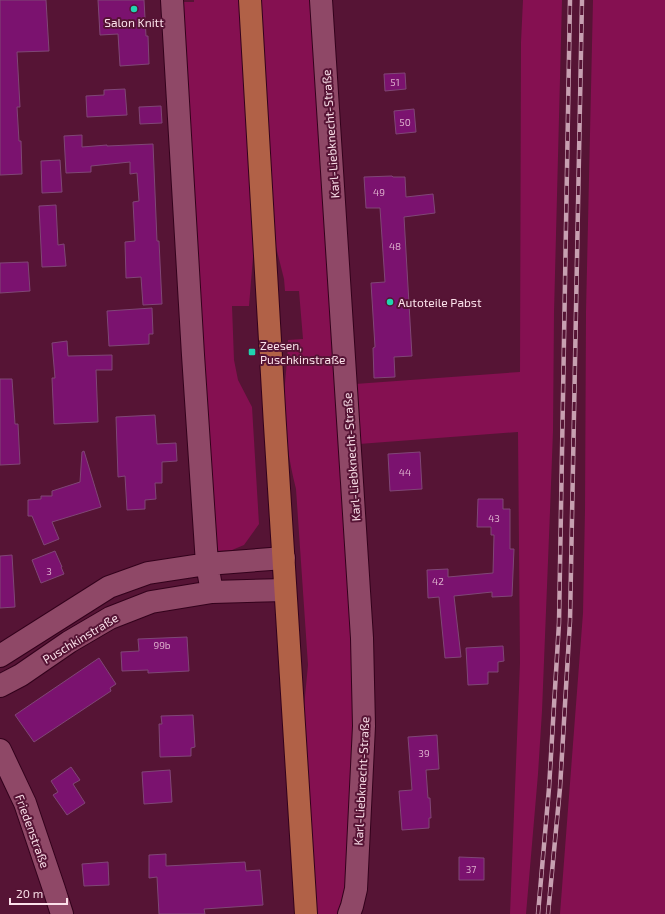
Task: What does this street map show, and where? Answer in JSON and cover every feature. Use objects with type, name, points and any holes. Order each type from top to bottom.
[{"type":"main road","points":[[250,0],[306,914]]},
{"type":"street","points":[[172,0],[207,564],[212,592]]},
{"type":"street","name":"Karl-Liebknecht-Straße","points":[[321,0],[362,638],[364,726],[356,889],[349,914]]},
{"type":"street","points":[[0,656],[109,587],[148,573],[207,564],[284,558]]},
{"type":"street","name":"Puschkinstraße","points":[[0,686],[21,675],[69,642],[110,618],[151,602],[212,592],[285,590]]},
{"type":"street","name":"Friedenstraße","points":[[0,750],[25,803],[62,914]]},
{"type":"shaded area","points":[[194,0],[240,0],[254,245],[249,306],[232,306],[234,360],[238,380],[252,407],[259,524],[244,545],[232,550],[215,551],[183,2],[194,2]]},
{"type":"shaded area","points":[[259,0],[315,0],[358,726],[344,903],[337,914],[318,914],[316,907],[304,707],[308,665],[296,489],[291,468],[285,426],[284,404],[288,340],[303,339],[299,291],[285,291],[284,279],[274,239]]},
{"type":"shaded area","points":[[523,0],[562,0],[554,313],[553,431],[542,711],[526,914],[510,914],[520,663],[518,432],[359,444],[355,384],[520,372],[521,42]]},
{"type":"shaded area","points":[[593,0],[665,0],[665,914],[560,914],[583,613],[586,312]]},
{"type":"building","points":[[0,0],[46,0],[49,51],[17,52],[20,107],[17,107],[19,141],[21,141],[22,174],[0,175]]},
{"type":"building","points":[[98,0],[144,0],[149,64],[120,66],[118,34],[100,35]]},
{"type":"building","points":[[405,73],[406,89],[385,91],[384,74]]},
{"type":"building","points":[[125,89],[127,115],[87,117],[86,96],[104,95],[104,90]]},
{"type":"building","points":[[161,106],[162,123],[140,124],[139,107]]},
{"type":"building","points":[[414,109],[416,132],[396,134],[394,111]]},
{"type":"building","points":[[82,135],[82,147],[153,144],[157,241],[159,241],[162,304],[143,305],[141,277],[126,278],[125,242],[135,241],[133,202],[139,201],[137,173],[130,174],[130,162],[91,166],[91,172],[66,173],[64,136]]},
{"type":"building","points":[[60,160],[62,192],[42,193],[41,161]]},
{"type":"building","points":[[364,177],[405,177],[406,197],[433,194],[435,213],[404,217],[412,356],[394,357],[395,377],[374,378],[373,348],[375,347],[371,283],[385,282],[380,208],[366,208]]},
{"type":"building","points":[[56,205],[58,245],[64,244],[66,266],[42,267],[39,206]]},
{"type":"building","points":[[28,262],[30,291],[0,293],[0,263]]},
{"type":"building","points":[[152,308],[153,334],[149,334],[149,344],[109,346],[107,311]]},
{"type":"building","points":[[67,341],[68,356],[112,355],[112,370],[96,370],[98,422],[54,424],[52,378],[55,378],[52,343]]},
{"type":"building","points":[[0,379],[12,379],[15,424],[18,424],[20,464],[0,465]]},
{"type":"building","points":[[155,415],[157,444],[176,443],[177,461],[162,462],[162,483],[155,483],[156,499],[145,500],[145,509],[127,510],[125,476],[118,477],[116,417]]},
{"type":"building","points":[[84,451],[101,507],[52,522],[59,539],[44,545],[32,516],[28,516],[28,500],[41,499],[41,496],[52,496],[52,491],[80,482],[82,452]]},
{"type":"building","points":[[420,452],[422,489],[390,491],[388,454]]},
{"type":"building","points":[[478,499],[503,499],[503,509],[510,509],[510,549],[514,549],[512,596],[492,597],[492,592],[454,596],[461,657],[445,658],[439,597],[428,598],[427,570],[448,569],[448,577],[493,573],[494,535],[491,535],[491,527],[477,527]]},
{"type":"building","points":[[55,551],[64,574],[41,583],[32,560]]},
{"type":"building","points":[[12,555],[15,607],[0,608],[0,556]]},
{"type":"building","points":[[187,637],[189,671],[148,673],[148,670],[122,671],[121,652],[139,651],[138,639]]},
{"type":"building","points":[[503,646],[504,661],[498,662],[498,672],[488,672],[488,684],[468,685],[466,648]]},
{"type":"building","points":[[99,658],[116,684],[110,688],[111,691],[34,742],[15,715]]},
{"type":"building","points":[[193,715],[195,747],[191,748],[191,756],[160,757],[159,724],[162,724],[161,716]]},
{"type":"building","points":[[437,735],[439,769],[426,770],[428,798],[430,798],[431,818],[429,818],[429,828],[402,830],[399,791],[412,790],[408,737]]},
{"type":"building","points":[[71,767],[80,780],[73,784],[85,803],[67,815],[53,795],[58,792],[51,781]]},
{"type":"building","points":[[170,770],[172,802],[144,804],[142,772]]},
{"type":"building","points":[[166,854],[166,866],[245,862],[246,871],[260,870],[263,905],[204,909],[205,914],[159,914],[157,877],[149,878],[149,855]]},
{"type":"building","points":[[459,857],[484,858],[484,880],[459,880]]},
{"type":"building","points":[[108,862],[109,885],[84,886],[82,864]]},
{"type":"railway","points":[[538,914],[549,788],[559,623],[570,0]]},
{"type":"railway","points":[[548,914],[560,788],[570,621],[582,0]]},
{"type":"place","name":"Salon Knitt","points":[[134,9]]},
{"type":"place","name":"Autoteile Pabst","points":[[390,302]]},
{"type":"place","name":"Zeesen, Puschkinstraße","points":[[252,352]]}]
